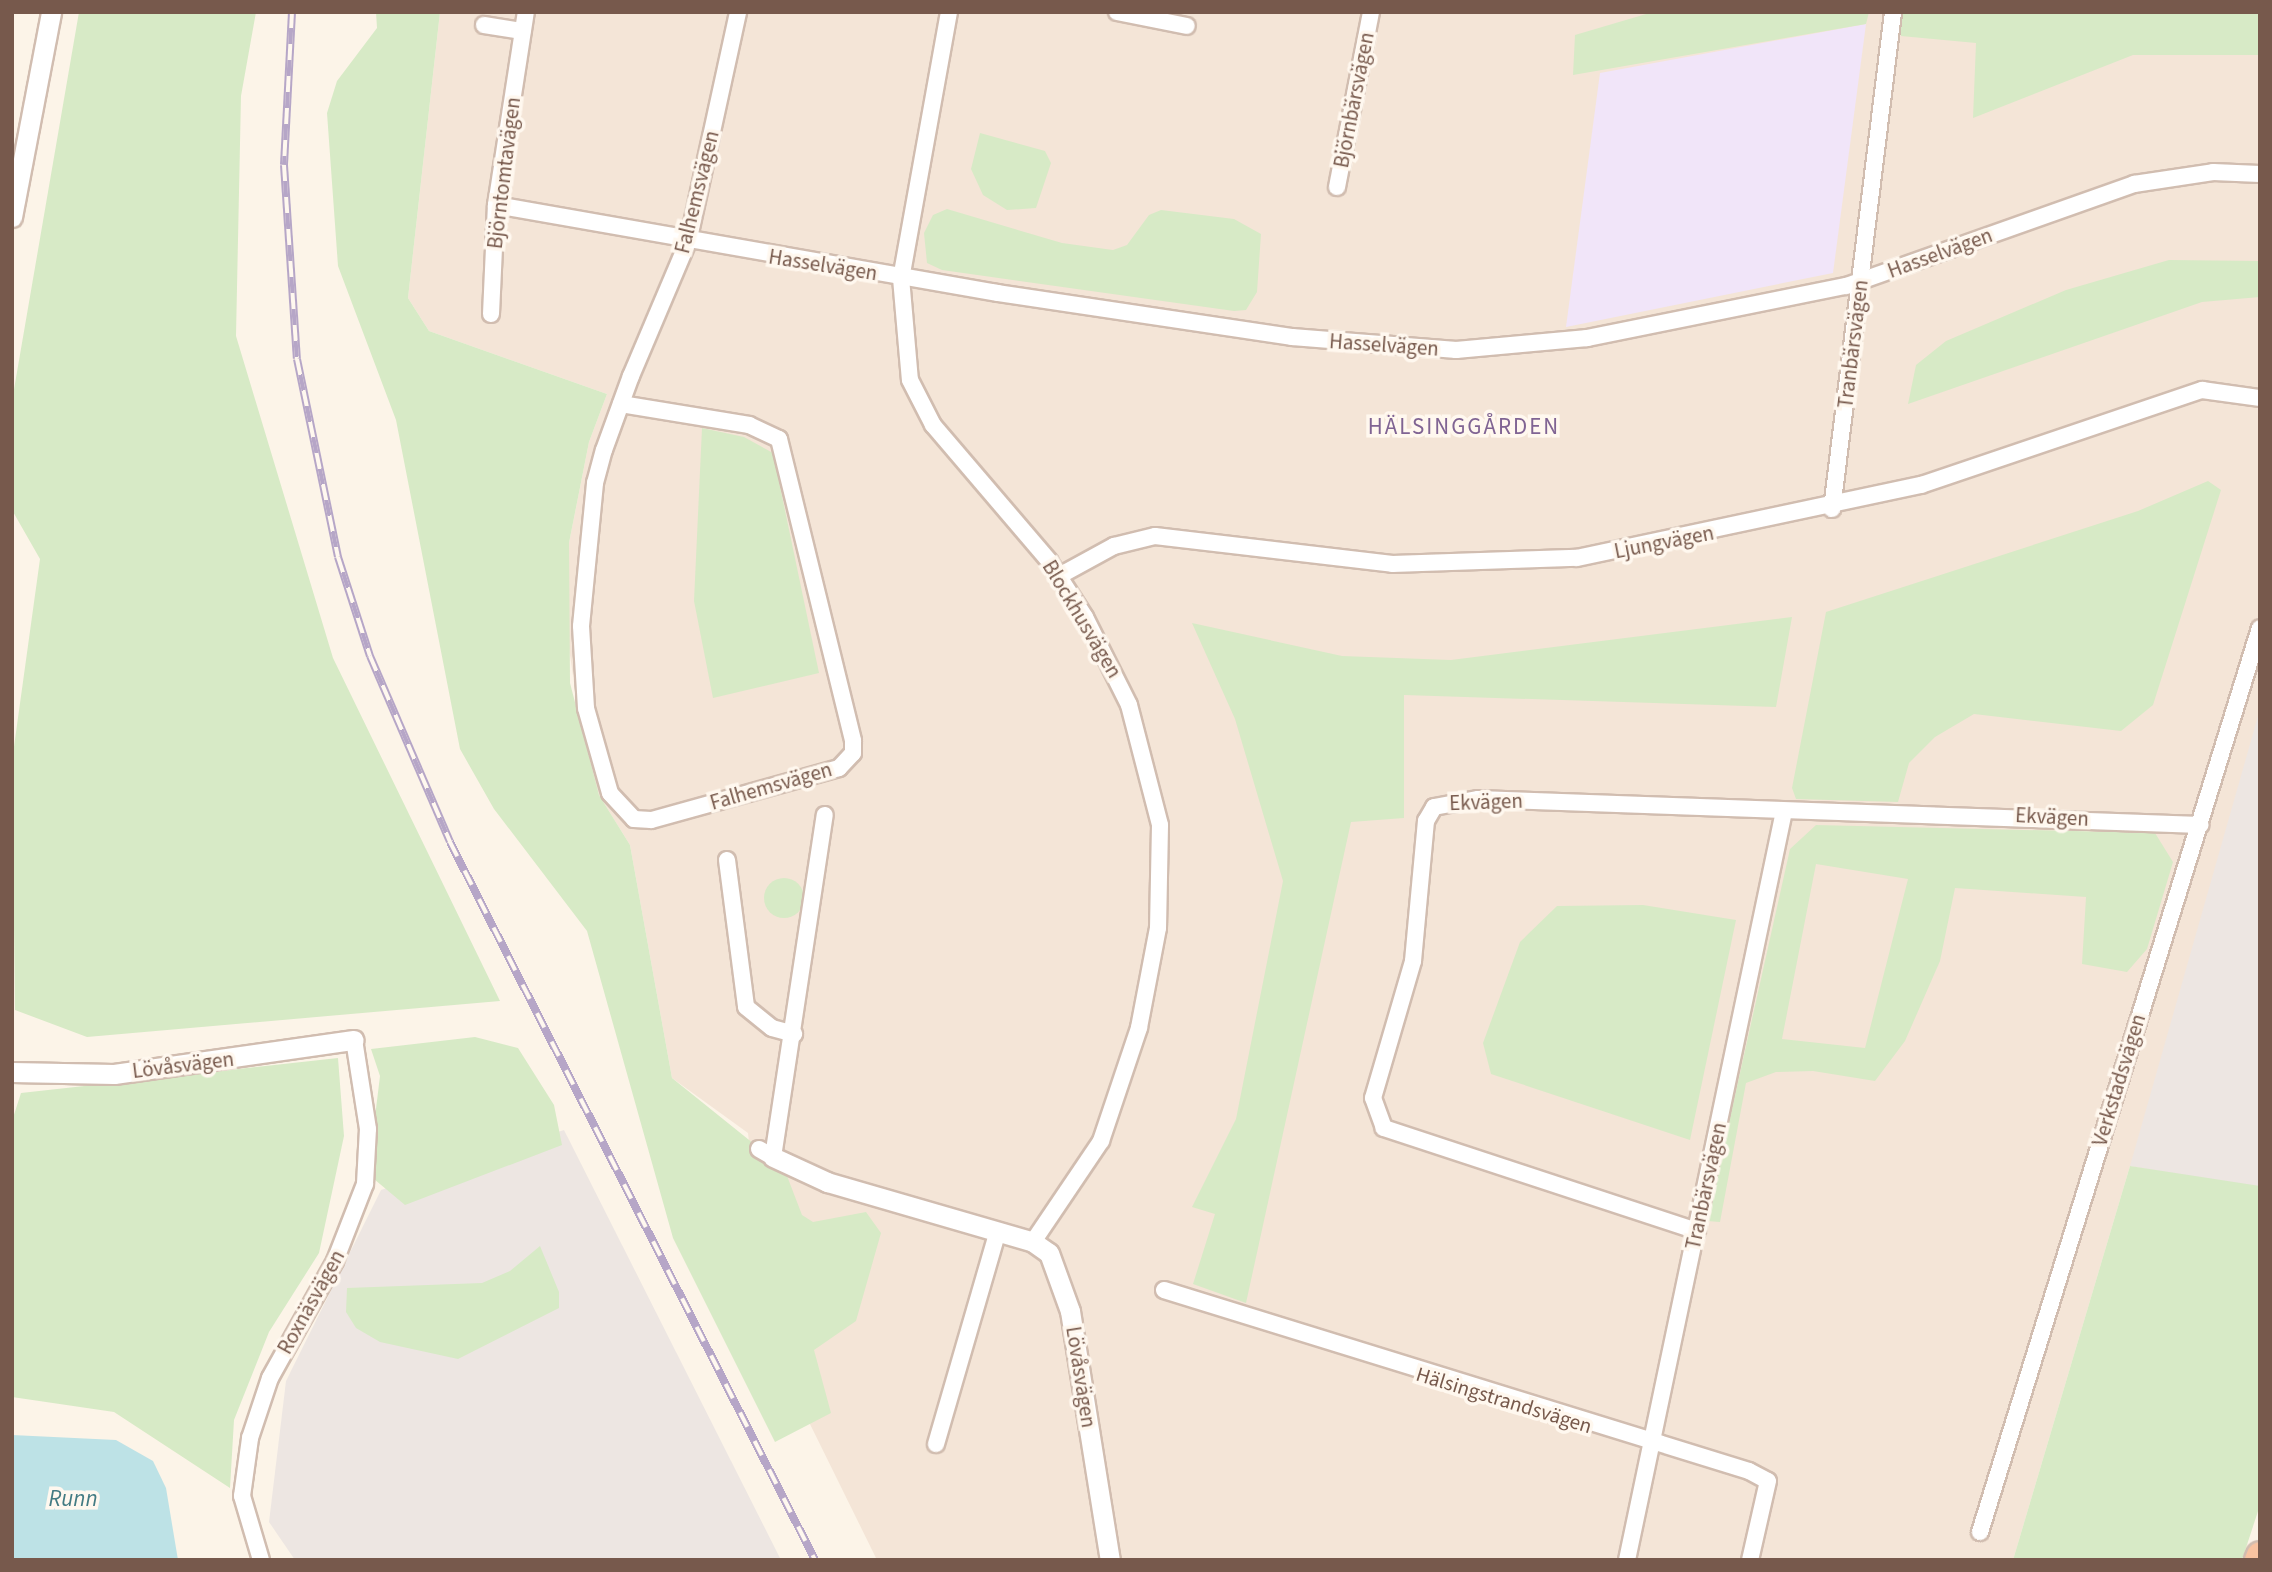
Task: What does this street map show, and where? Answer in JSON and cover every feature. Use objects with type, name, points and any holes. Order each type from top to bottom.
[{"type":"street","points":[[12,217],[51,12]]},
{"type":"street","name":"Björntomtavägen","points":[[491,314],[496,205],[526,12]]},
{"type":"street","name":"Falhemsvägen","points":[[621,404],[749,425],[779,439],[853,741],[853,753],[839,768],[651,820],[634,820],[617,806],[586,708],[581,626],[595,483],[621,404],[688,242],[738,12]]},
{"type":"street","name":"Blockhusvägen","points":[[949,12],[901,278],[904,352],[919,401],[1059,576],[1129,705],[1158,809],[1161,870],[1149,980],[1109,1125],[1033,1242]]},
{"type":"street","points":[[1117,12],[1187,26]]},
{"type":"street","name":"Björnbärsvägen","points":[[1337,187],[1371,12]]},
{"type":"street","name":"Tranbärsvägen","points":[[1832,509],[1893,12]]},
{"type":"street","points":[[484,25],[523,32]]},
{"type":"street","name":"Hasselvägen","points":[[496,205],[688,242],[901,278],[1292,337],[1456,350],[1587,338],[1860,282],[2134,184],[2213,172],[2260,174]]},
{"type":"street","name":"Ljungvägen","points":[[1059,576],[1146,536],[1392,564],[1486,565],[1577,558],[1832,509],[2202,390],[2260,398]]},
{"type":"street","name":"Verkstadsvägen","points":[[1980,1532],[2260,628]]},
{"type":"street","name":"Ekvägen","points":[[1697,1231],[1384,1128],[1373,1098],[1413,961],[1426,821],[1440,803],[1478,799],[2201,825]]},
{"type":"street","name":"Tranbärsvägen","points":[[1627,1560],[1784,811]]},
{"type":"street","points":[[825,815],[794,1034],[766,1153],[827,1182],[997,1234],[1033,1242]]},
{"type":"street","points":[[727,860],[746,1007],[772,1028],[794,1034]]},
{"type":"street","name":"Lövåsvägen","points":[[12,1072],[126,1073],[354,1041]]},
{"type":"street","name":"Roxnäsvägen","points":[[261,1560],[243,1496],[250,1438],[270,1378],[335,1261],[365,1184],[368,1129],[354,1041]]},
{"type":"street","points":[[936,1444],[997,1234]]},
{"type":"street","name":"Lövåsvägen","points":[[1033,1242],[1052,1256],[1064,1283],[1110,1560]]},
{"type":"street","name":"Hälsingstrandsvägen","points":[[1164,1290],[1768,1481],[1750,1560]]},
{"type":"shaded area","points":[[440,12],[2260,12],[2260,1186],[2130,1166],[2013,1560],[877,1560],[771,1345],[748,1133],[672,1078],[630,845],[599,795],[583,744],[566,628],[569,543],[589,442],[607,394],[429,331],[408,298]]},
{"type":"shaded area","points":[[1866,24],[1833,273],[1566,327],[1600,73]]},
{"type":"shaded area","points":[[2260,709],[2260,1186],[2259,1189],[2130,1166]]},
{"type":"shaded area","points":[[564,1130],[781,1560],[295,1560],[269,1522],[286,1381],[381,1190]]},
{"type":"green space","points":[[79,12],[256,12],[241,96],[236,336],[333,658],[500,1001],[87,1037],[15,1010],[12,761],[40,559],[12,510],[12,401]]},
{"type":"green space","points":[[376,12],[440,12],[408,298],[429,331],[607,394],[589,442],[569,543],[570,683],[599,795],[630,845],[672,1078],[784,1168],[802,1215],[813,1222],[866,1212],[881,1233],[856,1321],[814,1350],[831,1413],[775,1442],[673,1238],[587,931],[494,809],[460,749],[396,420],[338,266],[327,113],[337,81],[377,28]]},
{"type":"green space","points":[[1653,12],[1869,12],[1866,24],[1573,75],[1575,35]]},
{"type":"green space","points":[[1901,12],[2260,12],[2260,55],[2133,55],[1973,118],[1976,43],[1901,36]]},
{"type":"green space","points":[[980,133],[1045,151],[1051,163],[1036,208],[1007,210],[983,195],[971,169]]},
{"type":"green space","points":[[947,209],[1062,243],[1113,250],[1127,245],[1149,215],[1161,210],[1234,219],[1261,234],[1257,292],[1246,310],[1234,311],[942,270],[927,263],[924,233],[933,215]]},
{"type":"green space","points":[[2169,260],[2260,261],[2260,297],[2202,302],[1908,404],[1916,365],[1946,341],[2066,290]]},
{"type":"green space","points":[[702,428],[744,437],[773,453],[819,673],[713,698],[694,601]]},
{"type":"green space","points":[[2208,481],[2221,490],[2153,705],[2121,731],[1974,714],[1935,737],[1909,763],[1898,802],[1796,799],[1792,788],[1826,612],[2138,511]]},
{"type":"green space","points":[[1792,617],[1776,707],[1404,695],[1404,818],[1351,822],[1246,1303],[1193,1284],[1215,1214],[1192,1207],[1236,1119],[1283,881],[1235,719],[1192,623],[1342,656],[1451,660]]},
{"type":"green space","points":[[1816,825],[2155,833],[2173,862],[2147,949],[2127,972],[2082,964],[2086,897],[1955,888],[1940,961],[1905,1041],[1875,1081],[1813,1071],[1776,1072],[1746,1083],[1720,1222],[1707,1221],[1790,849]],"holes":[[[1816,864],[1908,879],[1865,1048],[1782,1039]]]},
{"type":"green space","points":[[784,878],[798,884],[804,898],[798,912],[784,918],[770,912],[764,898],[770,884]]},
{"type":"green space","points":[[1643,905],[1736,920],[1690,1140],[1491,1074],[1483,1043],[1520,942],[1557,906]]},
{"type":"green space","points":[[475,1037],[518,1048],[554,1105],[562,1145],[405,1205],[368,1174],[380,1076],[371,1049]]},
{"type":"green space","points":[[338,1058],[344,1136],[319,1253],[269,1332],[234,1420],[230,1488],[114,1412],[12,1397],[12,1121],[21,1093]]},
{"type":"green space","points":[[2130,1166],[2260,1186],[2260,1505],[2242,1560],[2013,1560]]},
{"type":"green space","points":[[540,1246],[559,1292],[559,1308],[458,1359],[380,1342],[356,1328],[346,1312],[347,1288],[482,1283],[510,1271]]},
{"type":"water","name":"Runn","points":[[12,1435],[116,1440],[153,1461],[166,1488],[178,1560],[12,1560]]},
{"type":"railway","points":[[292,12],[284,165],[297,359],[338,557],[370,656],[450,842],[815,1560]]},
{"type":"district","name":"HÄLSINGGÅRDEN","points":[[1464,427]]}]
